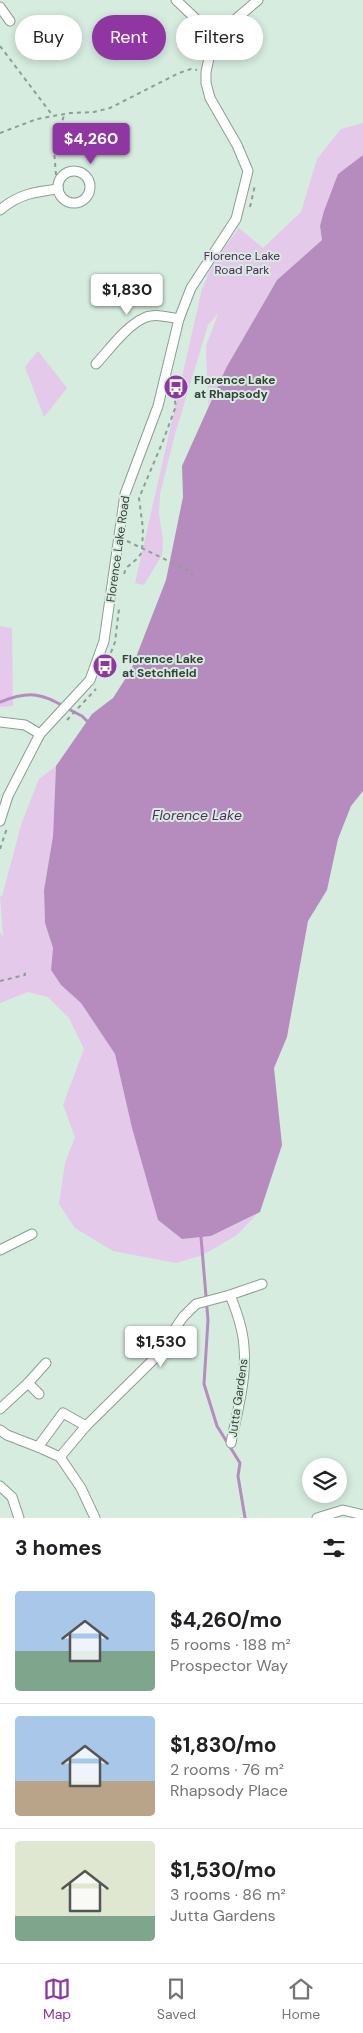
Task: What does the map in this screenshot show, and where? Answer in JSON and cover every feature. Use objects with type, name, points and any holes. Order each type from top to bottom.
[{"type":"street","points":[[176,0],[192,15]]},
{"type":"street","name":"Florence Lake Road","points":[[240,15],[258,0]]},
{"type":"street","points":[[0,7],[10,21]]},
{"type":"street","name":"Florence Lake Road","points":[[0,821],[8,796],[40,734],[90,680],[104,641],[125,494],[158,406],[179,319],[191,288],[236,219],[248,171],[237,144],[210,98],[206,83],[209,60]]},
{"type":"street","points":[[0,210],[14,198],[58,189]]},
{"type":"street","points":[[96,364],[126,332],[144,318],[159,316],[179,319]]},
{"type":"street","points":[[0,722],[25,725],[40,734]]},
{"type":"street","points":[[0,1250],[32,1234]]},
{"type":"street","points":[[60,1457],[86,1426],[154,1358],[182,1318],[196,1304],[262,1284]]},
{"type":"street","name":"Jutta Gardens","points":[[230,1295],[239,1319],[244,1347],[244,1371],[231,1443]]},
{"type":"street","points":[[0,1409],[46,1363]]},
{"type":"street","points":[[28,1383],[39,1394]]},
{"type":"street","points":[[38,1446],[64,1413],[86,1426]]},
{"type":"street","points":[[0,1430],[7,1435],[38,1446],[60,1457],[81,1488],[95,1518]]},
{"type":"street","points":[[0,1486],[12,1497],[19,1518]]},
{"type":"street","points":[[317,1518],[343,1510],[363,1514]]},
{"type":"path","points":[[0,46],[53,116]]},
{"type":"path","points":[[0,133],[37,119],[70,113],[94,112],[115,106],[134,94],[179,72],[191,69],[206,72]]},
{"type":"path","points":[[56,176],[54,150],[64,115]]},
{"type":"path","points":[[120,539],[132,542],[191,572],[194,580]]},
{"type":"path","points":[[0,981],[25,975],[24,969]]},
{"type":"green space","name":"Florence Lake Road Park","points":[[363,123],[363,155],[338,174],[320,226],[322,240],[277,280],[226,368],[208,405],[206,346],[218,314],[208,325],[175,434],[160,494],[159,514],[163,540],[162,555],[144,585],[135,583],[202,289],[213,263],[239,228],[263,248],[301,212],[317,159],[341,129]]},
{"type":"green space","points":[[38,351],[67,388],[44,417],[25,367]]},
{"type":"green space","points":[[0,626],[12,628],[13,706],[0,707]]},
{"type":"green space","points":[[56,766],[53,836],[44,890],[45,923],[53,948],[51,970],[61,985],[81,1003],[115,1054],[132,1128],[158,1220],[182,1239],[211,1236],[257,1214],[237,1235],[203,1255],[176,1263],[113,1251],[75,1228],[59,1204],[65,1163],[75,1137],[63,1105],[84,1049],[69,1018],[48,997],[28,992],[0,1003],[0,932],[3,937],[0,896],[2,896],[22,822],[39,779]]},
{"type":"water","name":"Florence Lake","points":[[363,155],[363,791],[351,806],[338,839],[327,890],[308,921],[287,1037],[274,1068],[282,1145],[260,1212],[211,1236],[182,1239],[158,1220],[132,1128],[115,1054],[81,1003],[61,985],[51,970],[53,948],[45,923],[44,890],[53,836],[56,766],[92,714],[113,698],[131,670],[166,580],[183,497],[182,466],[226,368],[277,280],[322,240],[320,226],[338,174]]},
{"type":"waterway","points":[[0,702],[14,697],[34,695],[51,700],[82,716],[87,721]]},
{"type":"waterway","points":[[201,1237],[208,1320],[204,1384],[217,1426],[240,1463],[238,1476],[245,1518]]},
{"type":"place","name":"Florence Lake at Rhapsody","points":[[176,387]]},
{"type":"place","name":"Florence Lake at Setchfield","points":[[105,666]]}]
